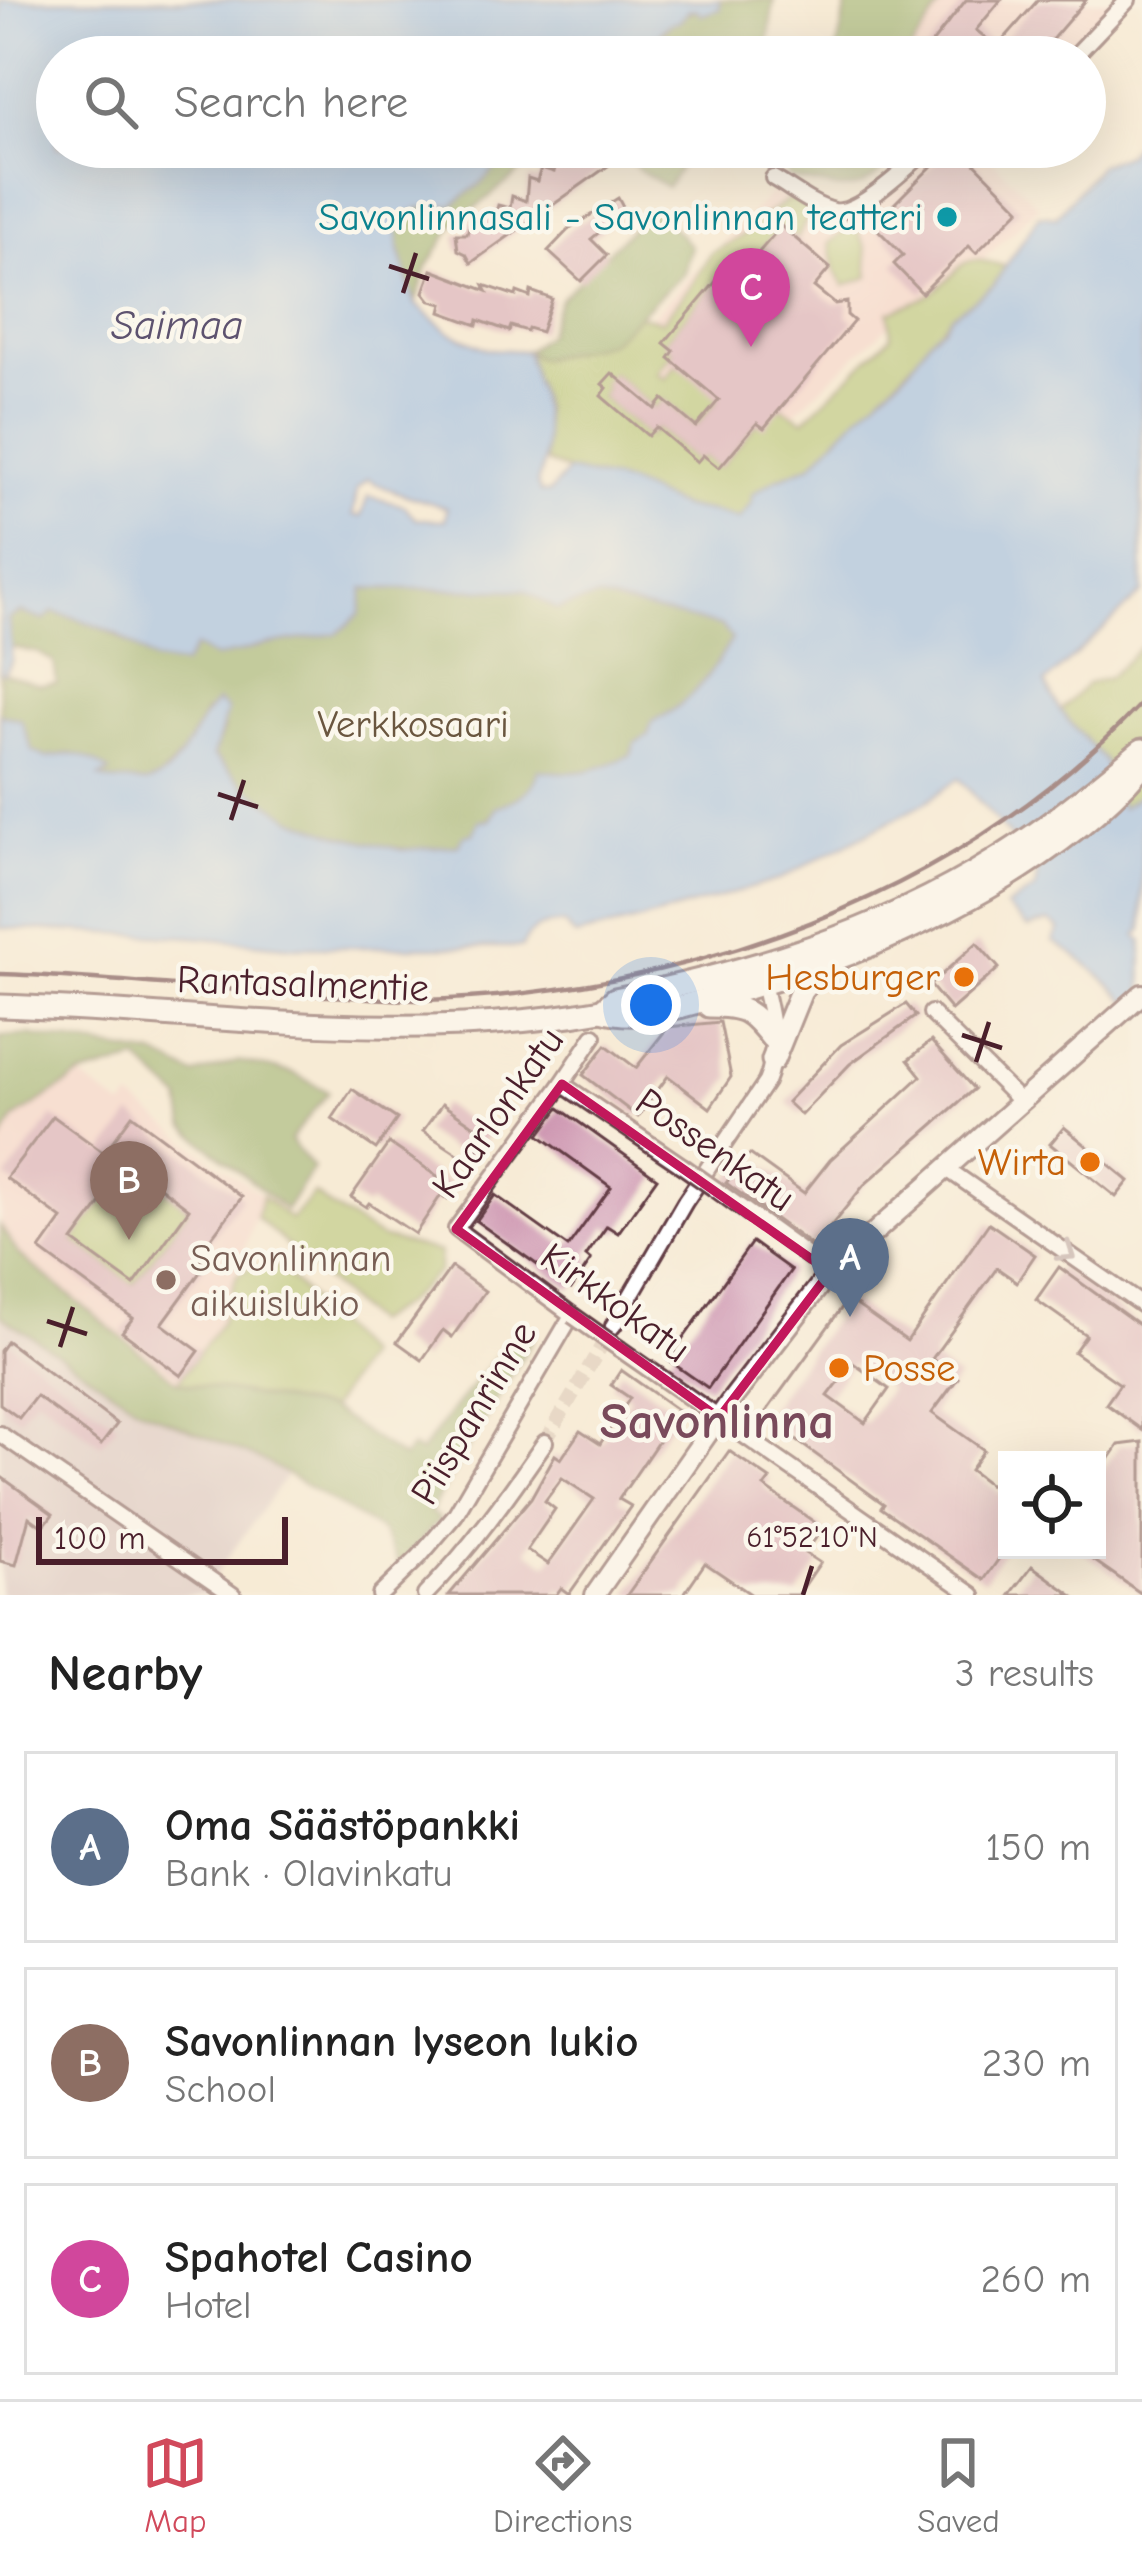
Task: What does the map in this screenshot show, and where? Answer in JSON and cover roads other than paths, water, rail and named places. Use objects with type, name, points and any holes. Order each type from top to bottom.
[{"type":"highway","points":[[1002,868],[1057,842],[1136,764]]},
{"type":"highway","name":"Rantasalmentie","points":[[595,1020],[614,999],[825,964],[918,923],[1002,868]]},
{"type":"highway","name":"Rantasalmentie","points":[[0,1006],[437,1027],[642,1014],[684,1005],[761,975],[1002,868]]},
{"type":"highway","points":[[772,1049],[801,991],[825,964]]},
{"type":"highway","points":[[684,1005],[742,1008],[755,1017],[772,1049]]},
{"type":"main road","points":[[595,1595],[719,1418],[830,1272],[1142,994]]},
{"type":"street","points":[[1094,36],[1129,0]]},
{"type":"street","points":[[773,178],[830,210],[848,211],[907,168]]},
{"type":"street","points":[[613,1326],[685,1202],[761,1093],[772,1049],[761,975]]},
{"type":"street","points":[[931,1013],[1022,1103]]},
{"type":"street","name":"Kaarlonkatu","points":[[455,1229],[562,1084],[595,1020]]},
{"type":"street","name":"Possenkatu","points":[[562,1084],[830,1272]]},
{"type":"street","points":[[947,1169],[1142,1305]]},
{"type":"street","name":"Kirkkokatu","points":[[455,1229],[973,1595]]},
{"type":"street","name":"Piispanrinne","points":[[380,1595],[455,1515],[572,1315]]},
{"type":"street","points":[[0,1434],[233,1595]]},
{"type":"street","points":[[425,1595],[501,1508],[545,1442]]},
{"type":"water","name":"Saimaa","points":[[0,0],[719,0],[720,9],[701,15],[697,9],[689,10],[659,36],[36,36],[36,168],[496,168],[452,205],[419,208],[397,220],[399,251],[415,304],[448,331],[487,349],[526,351],[545,434],[537,483],[540,492],[549,493],[568,471],[627,483],[681,507],[739,519],[752,502],[752,494],[811,465],[909,369],[951,316],[993,286],[1039,215],[1056,217],[1097,168],[1106,168],[1106,162],[1127,154],[1142,133],[1142,593],[1045,683],[1060,711],[1104,761],[1121,808],[1142,793],[1142,930],[1137,935],[1142,941],[1142,1017],[1100,976],[1053,941],[1060,929],[1049,922],[1028,928],[1006,907],[1035,889],[1038,869],[959,778],[926,802],[778,880],[575,936],[564,924],[544,926],[533,931],[522,947],[293,947],[0,928],[0,714],[21,720],[33,751],[47,758],[80,756],[110,772],[99,777],[103,779],[146,783],[169,770],[217,702],[227,710],[213,756],[246,787],[293,819],[402,850],[458,845],[464,835],[473,834],[479,821],[490,820],[496,807],[528,790],[539,770],[586,771],[631,755],[635,743],[648,735],[652,722],[688,698],[717,664],[732,639],[722,626],[596,598],[557,609],[524,590],[364,588],[360,614],[338,633],[216,658],[195,647],[184,665],[155,661],[117,634],[77,618],[53,612],[44,620],[21,612],[8,619],[12,661],[0,672]],"holes":[[[368,479],[447,508],[445,520],[415,519],[405,506],[368,496],[361,517],[353,515],[357,489]]]},
{"type":"tunnel","points":[[545,1442],[609,1333]]},
{"type":"railway","points":[[0,974],[419,1000],[518,994],[617,979],[715,955],[810,923],[902,881],[989,831],[1069,771],[1142,702]]},
{"type":"place","name":"Savonlinnasali - Savonlinnan teatteri","points":[[947,217]]},
{"type":"place","name":"Spahotel Casino","points":[[751,347]]},
{"type":"place","name":"Hesburger","points":[[964,977]]},
{"type":"place","name":"Wirta","points":[[1090,1162]]},
{"type":"place","name":"Savonlinnan lyseon lukio","points":[[129,1240]]},
{"type":"place","name":"Savonlinnan aikuislukio","points":[[166,1280]]},
{"type":"place","name":"Oma Säästöpankki","points":[[850,1317]]},
{"type":"place","name":"Posse","points":[[839,1368]]},
{"type":"district","name":"Savonlinna","points":[[717,1421]]},
{"type":"park label","name":"Verkkosaari","points":[[413,724]]}]
